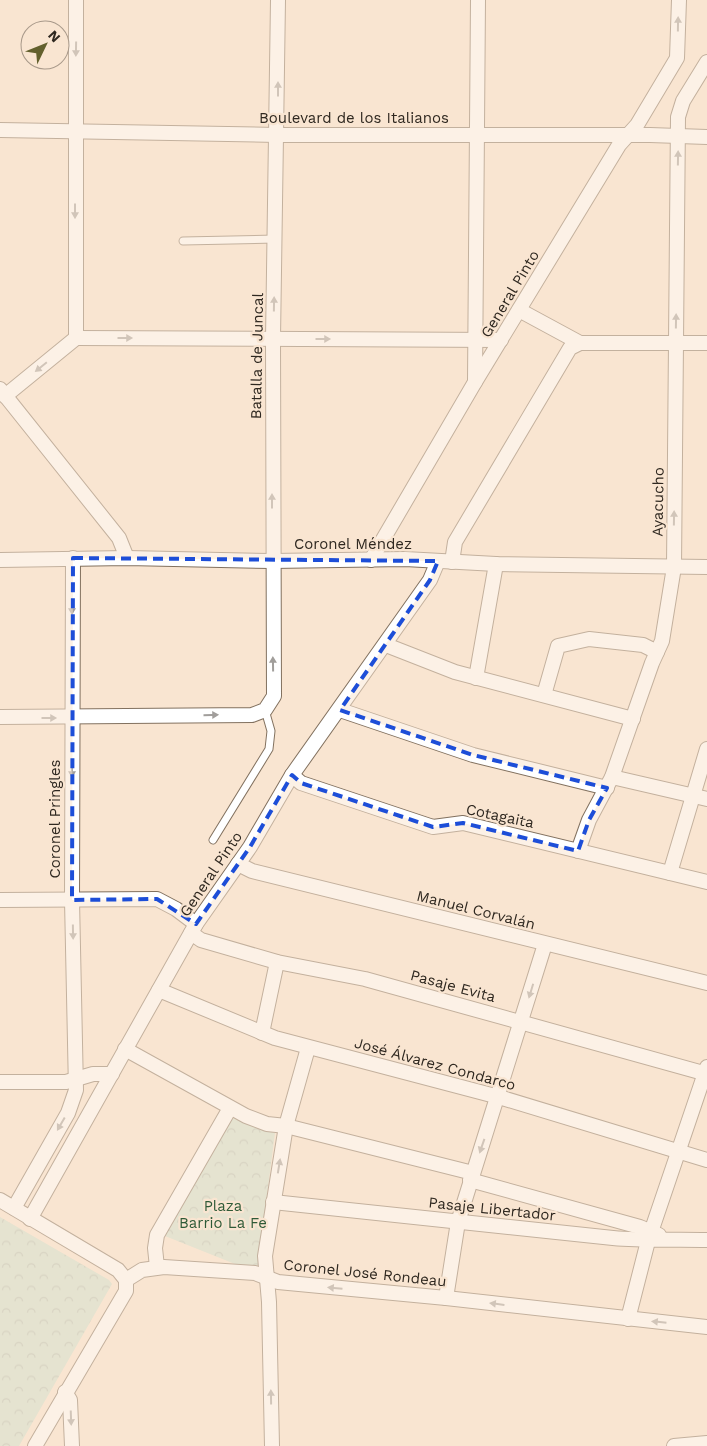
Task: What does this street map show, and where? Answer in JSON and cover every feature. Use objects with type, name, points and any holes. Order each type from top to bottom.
[{"type":"street","points":[[76,0],[76,338]]},
{"type":"street","name":"Batalla de Juncal","points":[[265,710],[274,696],[272,561],[273,339],[278,0]]},
{"type":"street","points":[[475,382],[478,0]]},
{"type":"street","name":"General Pinto","points":[[372,560],[475,382],[626,136],[637,125],[674,64],[678,48],[679,0]]},
{"type":"street","name":"Ayacucho","points":[[578,851],[589,820],[610,783],[666,627],[674,567],[678,137],[680,108],[707,62]]},
{"type":"street","name":"Boulevard de los Italianos","points":[[0,130],[277,135],[707,137]]},
{"type":"street","points":[[519,310],[575,346],[707,343]]},
{"type":"street","points":[[127,558],[119,538],[3,393],[76,338],[501,340]]},
{"type":"street","name":"General Pinto","points":[[30,1218],[79,1127],[112,1074],[193,929],[238,864],[292,775],[445,561],[575,346]]},
{"type":"street","name":"Coronel Pringles","points":[[73,558],[71,718],[72,900],[76,1079]]},
{"type":"street","name":"Coronel Méndez","points":[[0,560],[127,558],[272,561],[372,560],[707,567]]},
{"type":"street","points":[[476,678],[496,564]]},
{"type":"street","points":[[544,696],[558,646],[589,639],[644,645],[657,652]]},
{"type":"street","points":[[386,645],[455,672],[633,719]]},
{"type":"street","points":[[0,717],[71,718],[252,714],[265,710]]},
{"type":"street","points":[[340,710],[474,755],[610,783],[692,795],[707,799]]},
{"type":"street","points":[[670,873],[707,749]]},
{"type":"street","name":"Cotagaita","points":[[292,775],[301,783],[432,827],[463,823],[707,882]]},
{"type":"street","name":"Manuel Corvalán","points":[[238,864],[252,872],[707,983]]},
{"type":"street","name":"Pasaje Evita","points":[[72,900],[156,899],[164,902],[193,929],[201,940],[278,962],[365,980],[706,1071]]},
{"type":"street","points":[[0,900],[72,900]]},
{"type":"street","points":[[446,1298],[458,1222],[545,944]]},
{"type":"street","points":[[262,1033],[278,962]]},
{"type":"street","name":"José Álvarez Condarco","points":[[159,990],[262,1033],[308,1048],[498,1097],[707,1160]]},
{"type":"street","points":[[272,1446],[269,1302],[265,1256],[286,1126],[308,1048]]},
{"type":"street","points":[[125,1049],[230,1108],[258,1121],[286,1126],[472,1177],[650,1236]]},
{"type":"street","points":[[628,1319],[650,1236],[706,1071]]},
{"type":"street","points":[[0,1082],[66,1082],[93,1074],[112,1074]]},
{"type":"street","points":[[14,1208],[68,1113],[76,1090],[76,1079]]},
{"type":"street","points":[[157,1267],[155,1248],[157,1235],[230,1108]]},
{"type":"street","points":[[0,1200],[118,1270],[126,1280],[126,1291],[35,1446]]},
{"type":"street","name":"Pasaje Libertador","points":[[273,1202],[458,1222],[707,1240]]},
{"type":"street","name":"Coronel José Rondeau","points":[[126,1280],[142,1270],[157,1267],[255,1274],[278,1282],[446,1298],[707,1328]]},
{"type":"street","points":[[65,1392],[70,1400],[72,1446]]},
{"type":"street","points":[[674,1446],[707,1443]]},
{"type":"lane","points":[[183,241],[275,239]]},
{"type":"lane","points":[[213,840],[269,748],[271,731],[265,710]]},
{"type":"highlighted area","points":[[73,558],[438,561],[430,580],[340,710],[473,755],[607,788],[589,820],[578,851],[463,823],[433,827],[301,783],[292,775],[250,847],[196,924],[157,899],[72,900]]},
{"type":"green space","name":"Plaza Barrio La Fe","points":[[229,1117],[275,1133],[258,1265],[250,1270],[165,1236]]},
{"type":"green space","points":[[0,1217],[109,1280],[112,1284],[19,1446],[0,1446]]}]
